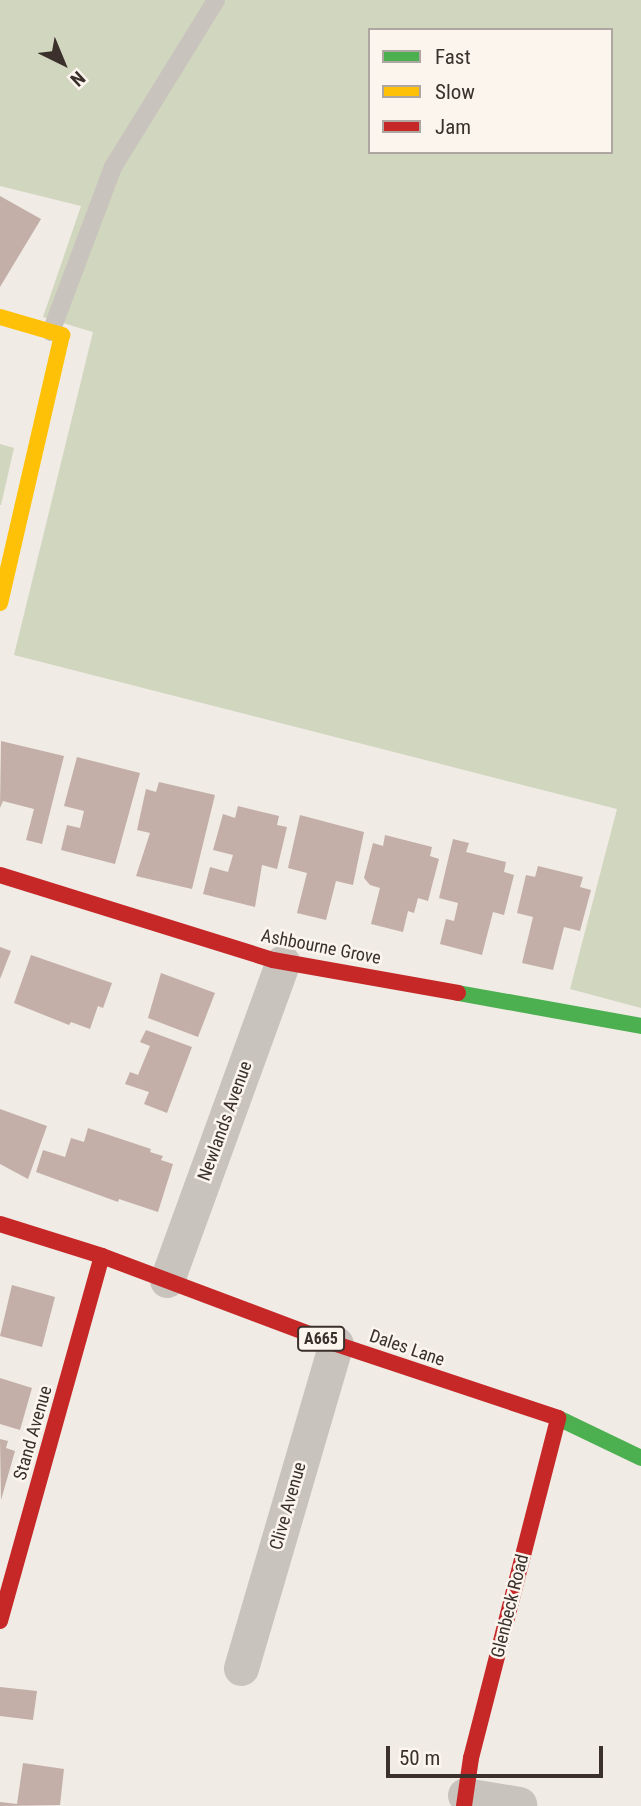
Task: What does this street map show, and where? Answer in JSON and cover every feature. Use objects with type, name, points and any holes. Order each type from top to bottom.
[{"type":"street","points":[[0,317],[57,334],[0,603]]},
{"type":"street","name":"Ashbourne Grove","points":[[0,875],[284,962],[641,1026]]},
{"type":"street","name":"Newlands Avenue","points":[[167,1280],[284,962]]},
{"type":"street","name":"Dales Lane","points":[[0,1224],[103,1256],[336,1344],[558,1418],[641,1458]]},
{"type":"street","name":"Stand Avenue","points":[[0,1621],[103,1256]]},
{"type":"street","name":"Clive Avenue","points":[[241,1668],[336,1344]]},
{"type":"street","name":"Glenbeck Road","points":[[519,1804],[464,1800],[471,1758],[558,1418]]},
{"type":"lane","points":[[57,334],[113,167],[216,0]]},
{"type":"green space","points":[[0,0],[641,0],[641,1008],[570,989],[617,809],[14,655],[93,332],[43,317],[81,206],[0,186]]},
{"type":"green space","points":[[0,444],[14,448],[1,505],[0,505]]},
{"type":"building","points":[[0,196],[41,219],[0,287]]},
{"type":"building","points":[[1,741],[64,756],[42,844],[26,840],[34,809],[3,801],[0,808]]},
{"type":"building","points":[[77,757],[140,773],[115,864],[61,850],[67,825],[80,828],[84,811],[64,806]]},
{"type":"building","points":[[159,782],[215,795],[192,889],[136,876],[150,833],[137,830],[146,789],[156,792]]},
{"type":"building","points":[[238,806],[279,816],[277,825],[287,827],[277,869],[262,865],[255,907],[203,894],[210,867],[228,872],[233,855],[213,850],[223,814],[235,818]]},
{"type":"building","points":[[300,815],[364,832],[353,885],[336,881],[326,920],[297,913],[307,873],[288,868]]},
{"type":"building","points":[[385,835],[432,847],[430,856],[439,859],[428,901],[418,898],[414,913],[408,911],[403,932],[371,924],[380,888],[370,885],[364,878],[373,843],[383,846]]},
{"type":"building","points":[[453,839],[469,843],[466,852],[506,862],[504,872],[514,875],[504,915],[493,912],[482,955],[440,944],[446,919],[454,921],[458,903],[439,898]]},
{"type":"building","points":[[538,866],[583,877],[580,887],[591,890],[580,931],[564,927],[553,970],[522,963],[533,917],[517,913],[526,875],[535,877]]},
{"type":"building","points":[[0,947],[11,951],[0,979]]},
{"type":"building","points":[[31,955],[112,983],[103,1008],[98,1006],[90,1029],[71,1022],[69,1025],[14,1003]]},
{"type":"building","points":[[161,973],[215,993],[198,1037],[148,1018]]},
{"type":"building","points":[[146,1030],[192,1047],[167,1113],[144,1104],[149,1092],[125,1084],[130,1072],[138,1075],[150,1046],[140,1042]]},
{"type":"building","points":[[0,1109],[47,1126],[28,1179],[0,1164]]},
{"type":"building","points":[[88,1128],[151,1149],[150,1152],[163,1156],[161,1160],[173,1164],[158,1212],[119,1199],[118,1202],[36,1172],[43,1150],[65,1157],[71,1138],[84,1142]]},
{"type":"building","points":[[12,1285],[55,1297],[42,1347],[0,1336]]},
{"type":"building","points":[[0,1378],[32,1388],[20,1430],[0,1424]]},
{"type":"building","points":[[0,1439],[8,1441],[6,1448],[15,1451],[1,1500]]},
{"type":"building","points":[[0,1687],[37,1691],[33,1720],[0,1716]]},
{"type":"building","points":[[23,1763],[64,1769],[60,1805],[0,1806],[0,1802],[17,1804]]},
{"type":"traffic: fast","points":[[458,993],[641,1026]]},
{"type":"traffic: fast","points":[[558,1418],[641,1458]]},
{"type":"traffic: slow","points":[[0,317],[62,335],[0,603]]},
{"type":"traffic: jam","points":[[0,875],[273,960],[458,993]]},
{"type":"traffic: jam","points":[[0,1224],[102,1256],[336,1344],[558,1418]]},
{"type":"traffic: jam","points":[[0,1621],[102,1256]]},
{"type":"traffic: jam","points":[[464,1806],[471,1758],[558,1418]]}]
